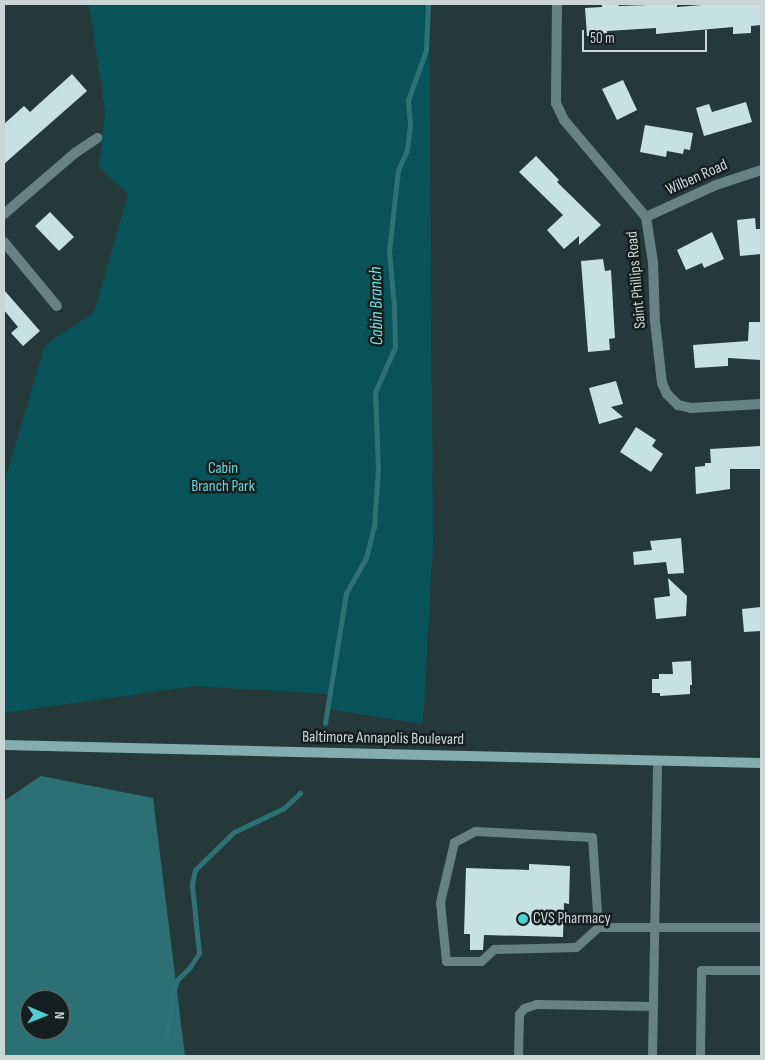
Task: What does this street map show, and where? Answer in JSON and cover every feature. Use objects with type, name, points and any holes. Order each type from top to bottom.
[{"type":"main road","name":"Baltimore Annapolis Boulevard","points":[[4,744],[761,763]]},
{"type":"street","name":"Saint Phillips Road","points":[[557,4],[556,103],[564,120],[646,217],[653,262],[655,321],[662,383],[667,394],[678,405],[691,408],[761,404]]},
{"type":"street","points":[[4,214],[75,153],[97,138]]},
{"type":"street","name":"Wilben Road","points":[[646,217],[716,184],[761,170]]},
{"type":"street","points":[[4,242],[57,306]]},
{"type":"lane","points":[[652,1056],[657,761]]},
{"type":"lane","points":[[598,927],[592,837],[475,832],[454,842],[440,902],[446,961],[481,961],[494,948],[576,946],[598,927],[761,927]]},
{"type":"lane","points":[[700,1056],[701,970],[761,970]]},
{"type":"lane","points":[[518,1056],[519,1014],[524,1008],[536,1004],[653,1006]]},
{"type":"green space","name":"Cabin Branch Park","points":[[89,4],[429,4],[433,544],[423,724],[327,709],[327,694],[195,686],[4,713],[4,483],[45,345],[94,312],[128,194],[99,167],[105,111]]},
{"type":"shaded area","points":[[41,776],[153,798],[185,1056],[4,1056],[4,801]]},
{"type":"building","points":[[602,4],[618,4],[619,6],[677,4],[677,7],[714,4],[761,4],[761,25],[751,26],[751,33],[733,34],[733,27],[656,34],[656,28],[607,31],[607,35],[587,36],[585,8],[602,7]]},
{"type":"building","points":[[72,74],[87,91],[4,164],[4,124],[24,106],[30,112]]},
{"type":"building","points":[[623,80],[637,110],[617,120],[602,89]]},
{"type":"building","points":[[746,102],[752,122],[704,136],[696,108],[709,104],[712,112]]},
{"type":"building","points":[[645,125],[693,133],[690,150],[684,149],[683,154],[667,151],[666,157],[640,152]]},
{"type":"building","points":[[536,156],[559,180],[557,182],[601,225],[579,245],[579,236],[564,249],[547,230],[563,215],[519,172]]},
{"type":"building","points":[[50,212],[74,237],[59,251],[35,226]]},
{"type":"building","points":[[755,218],[756,229],[761,229],[761,254],[740,256],[737,220]]},
{"type":"building","points":[[712,232],[724,259],[704,268],[702,263],[686,270],[677,250]]},
{"type":"building","points":[[603,259],[605,271],[611,270],[615,338],[609,339],[610,350],[588,352],[581,261]]},
{"type":"building","points":[[4,290],[40,331],[23,346],[11,333],[18,327],[4,310]]},
{"type":"building","points":[[749,322],[761,322],[761,360],[728,358],[728,366],[695,368],[693,345],[748,341]]},
{"type":"building","points":[[616,381],[623,404],[611,407],[623,417],[599,424],[589,388]]},
{"type":"building","points":[[636,427],[656,440],[652,446],[663,454],[651,472],[620,452]]},
{"type":"building","points":[[761,446],[761,469],[730,469],[730,489],[696,494],[695,467],[711,463],[710,449]]},
{"type":"building","points":[[681,538],[684,573],[668,574],[666,562],[634,565],[633,552],[652,550],[650,541]]},
{"type":"building","points":[[668,578],[687,596],[686,616],[656,619],[654,598],[670,596]]},
{"type":"building","points":[[761,607],[761,631],[744,632],[742,609]]},
{"type":"building","points":[[691,661],[692,685],[690,685],[690,694],[660,696],[660,693],[652,693],[652,679],[659,679],[659,674],[673,674],[672,662]]},
{"type":"building","points":[[529,864],[570,866],[569,904],[564,903],[563,937],[484,935],[483,950],[470,950],[470,934],[464,934],[466,868],[529,870]]},
{"type":"waterway","name":"Cabin Branch","points":[[325,723],[346,593],[366,558],[374,527],[378,469],[375,392],[395,347],[394,306],[389,251],[398,170],[407,150],[410,124],[408,100],[426,50],[428,4]]},
{"type":"waterway","name":"Cabin Branch","points":[[161,1056],[169,1023],[172,994],[177,980],[190,967],[199,953],[192,885],[195,870],[234,832],[284,808],[300,793]]},
{"type":"place","name":"CVS Pharmacy","points":[[523,919]]}]
